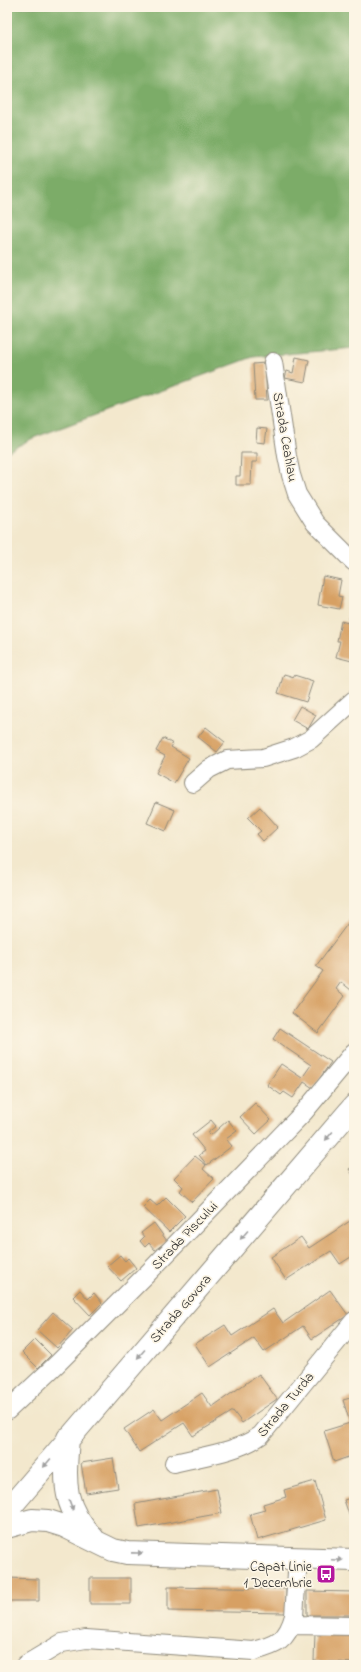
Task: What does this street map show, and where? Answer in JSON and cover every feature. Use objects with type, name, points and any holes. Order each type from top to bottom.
[{"type":"main road","name":"Strada Govora","points":[[7,1511],[354,1106]]},
{"type":"main road","points":[[68,1438],[66,1492],[71,1508],[79,1521],[100,1545]]},
{"type":"main road","points":[[7,1527],[32,1520],[48,1521],[64,1526],[100,1545],[127,1553],[354,1560]]},
{"type":"street","name":"Strada Ceahlau","points":[[273,362],[287,456],[297,494],[315,523],[354,562]]},
{"type":"street","points":[[193,783],[209,769],[227,760],[263,758],[294,748],[310,739],[354,700]]},
{"type":"street","name":"Strada Piscului","points":[[7,1411],[57,1364],[304,1112],[354,1052]]},
{"type":"street","name":"Strada Turda","points":[[174,1463],[242,1446],[261,1435],[354,1321]]},
{"type":"street","points":[[25,1665],[62,1643],[86,1639],[254,1651],[273,1646],[286,1636],[292,1625],[298,1558]]},
{"type":"street","points":[[292,1625],[354,1626]]},
{"type":"green space","points":[[7,7],[354,7],[354,348],[253,357],[33,438],[7,452]]},
{"type":"building","points":[[296,357],[309,360],[305,382],[285,378],[287,371],[293,373]]},
{"type":"building","points":[[265,363],[267,400],[255,400],[253,364]]},
{"type":"building","points":[[257,428],[267,429],[265,443],[256,442]]},
{"type":"building","points":[[241,453],[257,453],[257,462],[252,462],[251,485],[236,485],[236,476],[240,476]]},
{"type":"building","points":[[323,576],[341,580],[338,596],[342,597],[339,609],[318,605]]},
{"type":"building","points":[[352,606],[354,606],[354,655],[352,661],[336,657],[340,641],[337,641],[341,621],[348,623]]},
{"type":"building","points":[[284,674],[294,677],[294,675],[313,681],[306,702],[278,693]]},
{"type":"building","points":[[300,706],[316,715],[308,729],[292,720]]},
{"type":"building","points":[[206,727],[225,742],[217,752],[198,737]]},
{"type":"building","points":[[163,738],[173,744],[171,747],[189,758],[174,783],[156,773],[165,756],[156,751]]},
{"type":"building","points":[[156,802],[175,810],[166,831],[147,823]]},
{"type":"building","points":[[260,807],[278,827],[263,841],[257,834],[261,831],[248,818]]},
{"type":"building","points":[[354,915],[354,986],[351,990],[341,982],[336,989],[345,996],[318,1033],[292,1013],[323,971],[316,966]]},
{"type":"building","points":[[280,1028],[331,1062],[313,1088],[304,1082],[293,1098],[284,1092],[281,1095],[267,1085],[281,1064],[302,1078],[311,1065],[273,1039]]},
{"type":"building","points":[[255,1103],[271,1120],[256,1134],[240,1117]]},
{"type":"building","points":[[211,1120],[216,1126],[207,1133],[210,1136],[228,1120],[237,1131],[226,1139],[232,1146],[207,1165],[199,1155],[205,1151],[192,1135]]},
{"type":"building","points":[[195,1156],[206,1165],[203,1169],[214,1179],[192,1202],[180,1191],[183,1187],[174,1178]]},
{"type":"building","points":[[354,1166],[354,1177],[349,1169]]},
{"type":"building","points":[[166,1197],[185,1216],[169,1232],[143,1207],[150,1200],[157,1206]]},
{"type":"building","points":[[350,1221],[354,1228],[354,1255],[340,1264],[331,1251],[286,1280],[271,1257],[301,1237],[309,1248]]},
{"type":"building","points":[[154,1223],[167,1241],[155,1250],[149,1243],[145,1247],[140,1241],[144,1237],[141,1233]]},
{"type":"building","points":[[120,1255],[125,1261],[128,1258],[136,1268],[121,1281],[107,1266]]},
{"type":"building","points":[[80,1290],[88,1299],[94,1293],[102,1303],[90,1315],[73,1297]]},
{"type":"building","points":[[330,1290],[348,1315],[312,1339],[303,1326],[264,1352],[254,1338],[210,1367],[195,1344],[225,1325],[232,1336],[273,1309],[283,1323]]},
{"type":"building","points":[[53,1312],[73,1330],[57,1348],[37,1330]]},
{"type":"building","points":[[35,1339],[51,1355],[38,1368],[22,1352]]},
{"type":"building","points":[[259,1374],[277,1399],[242,1423],[233,1411],[193,1436],[184,1423],[139,1452],[124,1429],[154,1409],[162,1420],[202,1393],[212,1407]]},
{"type":"building","points":[[354,1397],[354,1455],[334,1462],[324,1431],[350,1423],[343,1400]]},
{"type":"building","points":[[113,1458],[118,1488],[86,1493],[81,1463]]},
{"type":"building","points":[[315,1481],[326,1520],[257,1540],[250,1514],[265,1510],[263,1504],[286,1497],[284,1490]]},
{"type":"building","points":[[217,1489],[222,1513],[139,1528],[135,1504]]},
{"type":"building","points":[[354,1497],[354,1529],[344,1500]]},
{"type":"building","points":[[7,1578],[39,1579],[39,1601],[7,1601]]},
{"type":"building","points":[[90,1578],[131,1578],[131,1604],[90,1604]]},
{"type":"building","points":[[168,1587],[286,1589],[286,1613],[168,1611]]},
{"type":"building","points":[[307,1591],[354,1592],[354,1615],[307,1615]]},
{"type":"building","points":[[315,1633],[354,1635],[354,1663],[314,1661]]},
{"type":"place","name":"Capat Linie 1 Decembrie","points":[[326,1574]]}]
